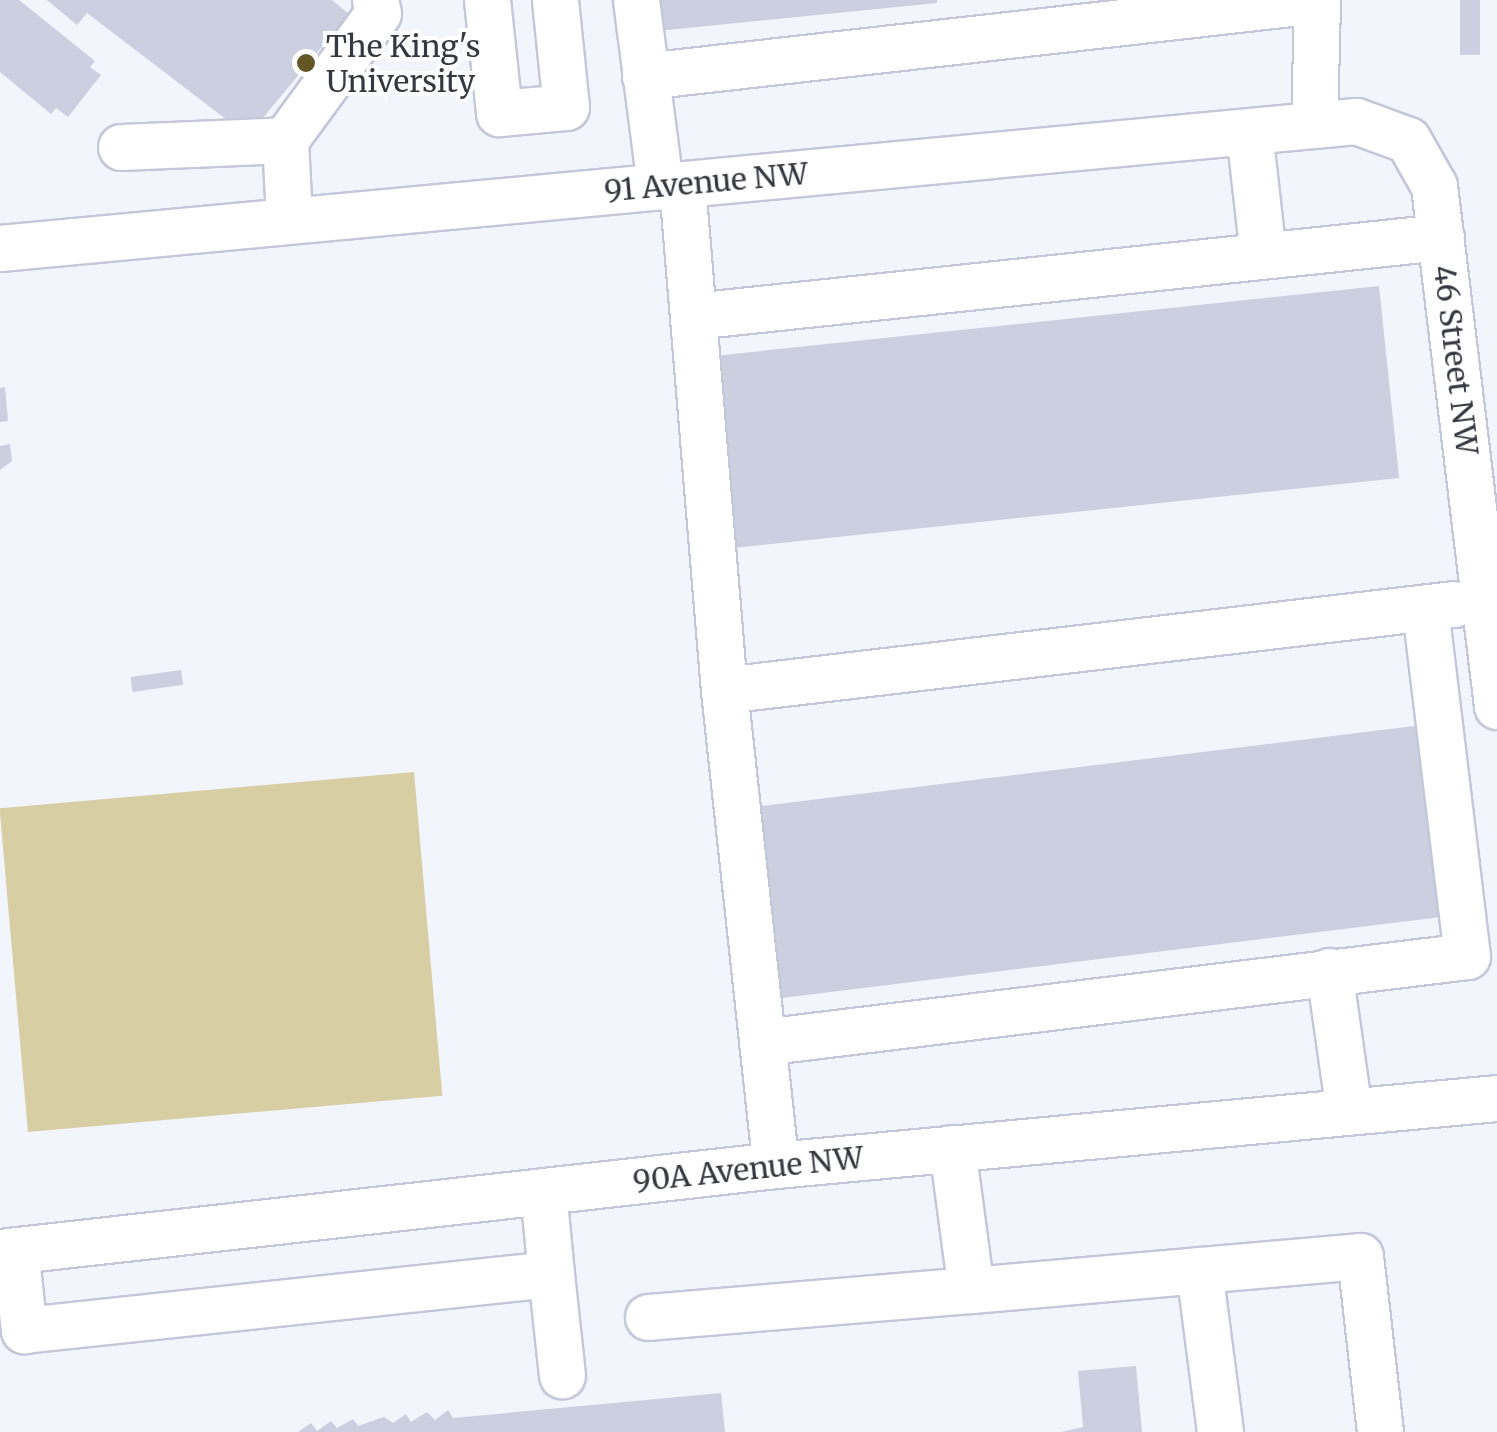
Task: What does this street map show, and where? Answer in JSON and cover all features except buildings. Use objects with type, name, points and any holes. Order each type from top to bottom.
[{"type":"street","points":[[288,216],[286,140],[378,13],[375,0]]},
{"type":"street","points":[[488,0],[499,113],[566,107],[555,0]]},
{"type":"street","points":[[636,0],[645,76],[671,186],[692,316],[724,690],[776,1165]]},
{"type":"street","points":[[645,76],[1316,1],[1314,126]]},
{"type":"street","name":"91 Avenue NW","points":[[0,248],[288,216],[671,186],[1356,122],[1408,140]]},
{"type":"street","points":[[1249,132],[1263,255]]},
{"type":"street","points":[[121,147],[286,140]]},
{"type":"street","name":"46 Street NW","points":[[1408,140],[1434,186],[1497,706]]},
{"type":"street","points":[[692,316],[1441,236]]},
{"type":"street","points":[[724,690],[1486,600]]},
{"type":"street","points":[[762,1042],[1467,956],[1425,610]]},
{"type":"street","points":[[1329,971],[1349,1112]]},
{"type":"street","name":"90A Avenue NW","points":[[8,1251],[776,1165],[1497,1098]]},
{"type":"street","points":[[952,1148],[971,1290]]},
{"type":"street","points":[[543,1191],[562,1375]]},
{"type":"street","points":[[8,1251],[24,1330],[550,1274]]},
{"type":"street","points":[[648,1317],[1360,1256],[1380,1432]]},
{"type":"street","points":[[1199,1270],[1220,1432]]},
{"type":"shaded area","points":[[414,772],[442,1096],[28,1132],[0,808]]},
{"type":"place","name":"The King's University","points":[[306,63]]}]
